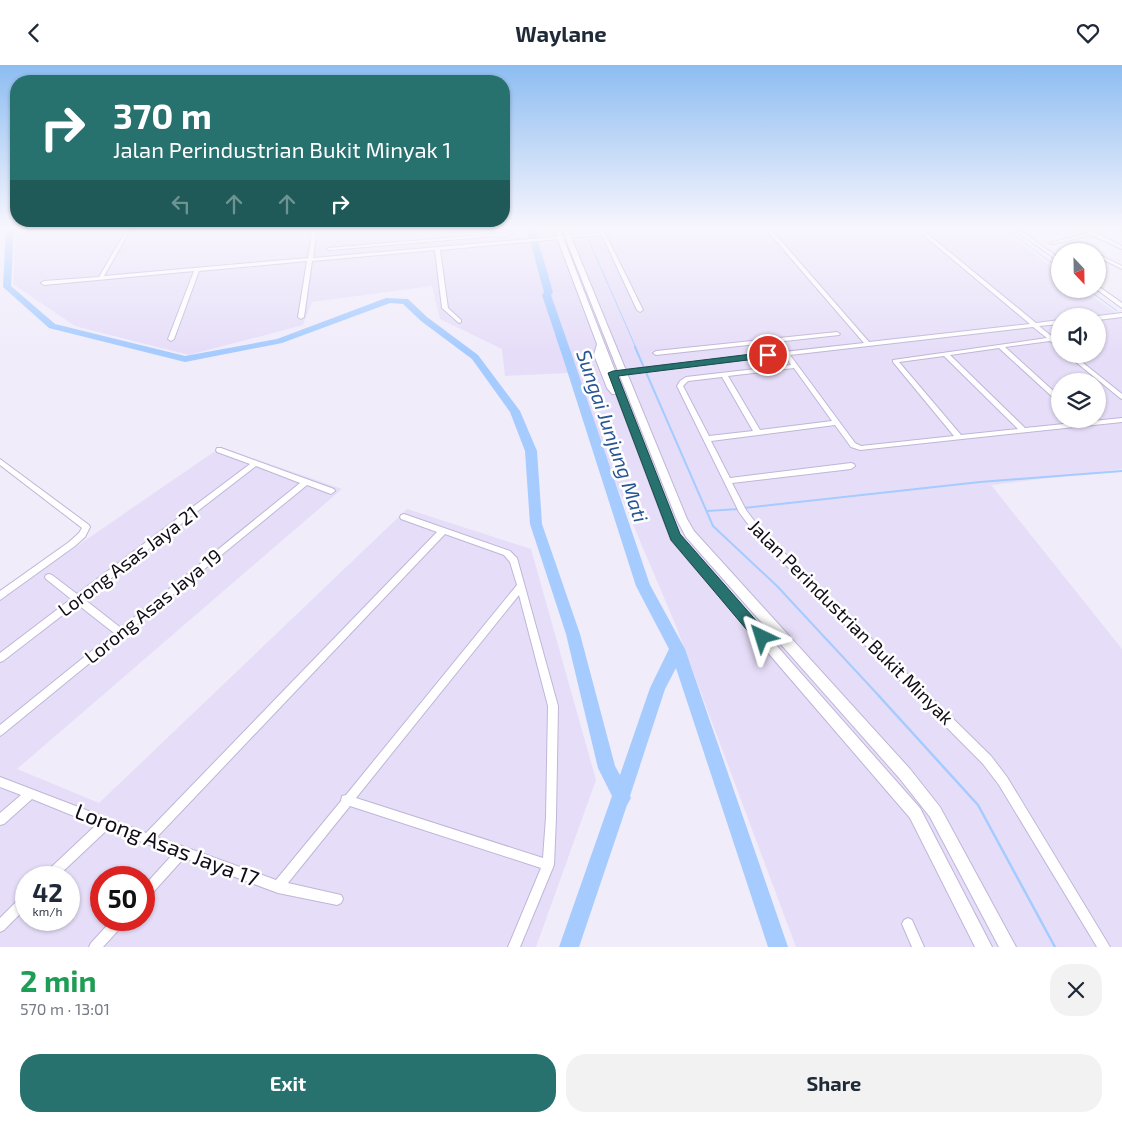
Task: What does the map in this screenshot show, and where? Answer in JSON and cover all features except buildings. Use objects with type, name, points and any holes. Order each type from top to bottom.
[{"type":"main road","points":[[577,268],[601,343],[618,373],[622,397],[675,537],[915,813],[984,947]]},
{"type":"main road","points":[[578,268],[618,373],[682,520],[690,534],[905,774],[935,812],[1008,947]]},
{"type":"main road","points":[[601,343],[599,359],[611,388],[622,397]]},
{"type":"street","points":[[101,277],[106,268]]},
{"type":"street","points":[[44,283],[206,268]]},
{"type":"street","points":[[301,317],[309,268]]},
{"type":"street","points":[[440,268],[445,309],[459,321]]},
{"type":"street","points":[[620,268],[640,310]]},
{"type":"street","points":[[802,268],[868,344]]},
{"type":"street","points":[[966,268],[1051,338]]},
{"type":"street","points":[[171,339],[197,269]]},
{"type":"street","points":[[1106,294],[1122,306]]},
{"type":"street","points":[[1106,317],[1122,315]]},
{"type":"street","points":[[618,373],[1051,323]]},
{"type":"street","points":[[656,353],[837,334]]},
{"type":"street","points":[[960,437],[895,361],[1051,339]]},
{"type":"street","points":[[742,344],[751,357]]},
{"type":"street","points":[[1000,346],[1051,393]]},
{"type":"street","points":[[786,353],[852,445],[860,448],[1051,428]]},
{"type":"street","points":[[945,354],[1024,431]]},
{"type":"street","points":[[1080,363],[1122,397]]},
{"type":"street","name":"Jalan Perindustrian Bukit Minyak","points":[[795,366],[686,379],[680,386],[741,509],[766,540],[987,760],[1003,781],[1104,947]]},
{"type":"street","points":[[724,375],[758,433]]},
{"type":"street","points":[[1106,422],[1122,420]]},
{"type":"street","points":[[706,439],[836,423]]},
{"type":"street","points":[[220,450],[331,491]]},
{"type":"street","points":[[0,461],[86,527],[82,535],[72,544],[0,596]]},
{"type":"street","name":"Lorong Asas Jaya 21","points":[[0,658],[256,463]]},
{"type":"street","points":[[728,481],[851,465]]},
{"type":"street","name":"Lorong Asas Jaya 19","points":[[0,731],[306,482]]},
{"type":"street","points":[[404,517],[507,553],[514,560],[553,706],[552,817],[548,865],[514,947]]},
{"type":"street","points":[[148,838],[443,531]]},
{"type":"street","points":[[49,577],[122,633]]},
{"type":"street","points":[[278,887],[346,800],[521,586]]},
{"type":"street","name":"Lorong Asas Jaya 17","points":[[0,781],[278,887],[337,899]]},
{"type":"street","points":[[0,820],[30,794]]},
{"type":"street","points":[[346,800],[548,865]]},
{"type":"street","points":[[61,866],[106,823]]},
{"type":"street","points":[[155,882],[182,852]]},
{"type":"street","points":[[0,926],[15,911]]},
{"type":"street","points":[[908,924],[918,947]]},
{"type":"street","points":[[95,947],[110,931]]},
{"type":"shaded area","points":[[14,268],[1051,268],[1051,298],[1094,298],[1122,317],[1122,469],[991,485],[1122,649],[1122,947],[796,947],[676,626],[569,373],[505,376],[502,349],[440,319],[432,286],[312,302],[303,325],[189,355],[75,326],[13,284]]},
{"type":"shaded area","points":[[221,447],[342,489],[17,769],[99,803],[407,509],[531,549],[596,780],[536,947],[0,947],[0,599]]},
{"type":"waterway","points":[[7,268],[7,287],[52,326],[185,359],[279,341],[389,300],[405,301],[424,319],[475,357],[515,411],[531,451],[536,524],[573,634],[607,768],[621,796]]},
{"type":"waterway","name":"Sungai Junjung Mati","points":[[542,268],[549,292],[546,295],[555,325],[568,358],[643,586],[677,649]]},
{"type":"waterway","points":[[601,268],[636,348]]},
{"type":"waterway","points":[[1099,298],[1117,311]]},
{"type":"waterway","points":[[635,347],[713,526],[777,586],[880,697]]},
{"type":"waterway","points":[[744,508],[980,482],[1122,471]]},
{"type":"waterway","points":[[707,511],[739,509]]},
{"type":"waterway","points":[[621,796],[658,688],[677,649]]},
{"type":"waterway","points":[[677,649],[778,947]]},
{"type":"waterway","points":[[879,696],[978,805],[1055,947]]},
{"type":"waterway","points":[[569,947],[621,796]]},
{"type":"route","points":[[762,637],[675,537],[613,373],[768,355]]}]
